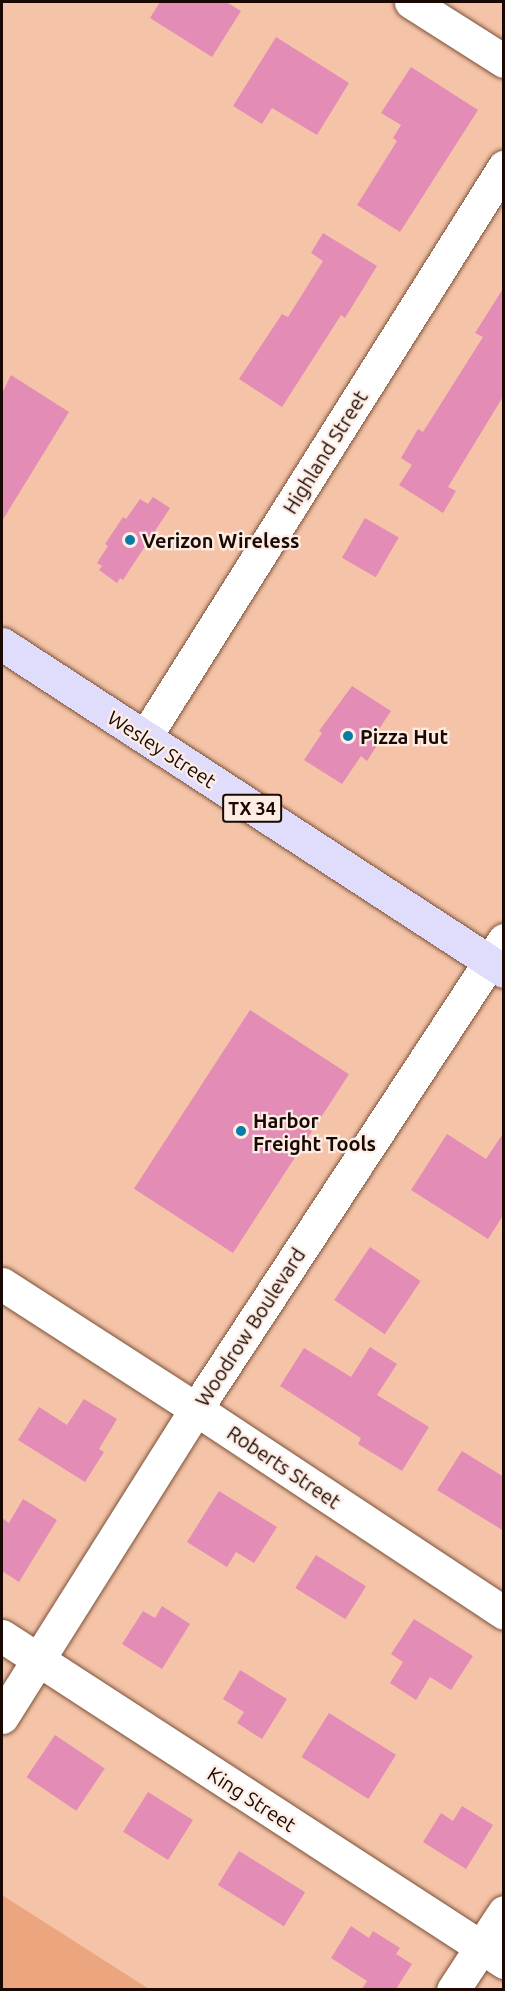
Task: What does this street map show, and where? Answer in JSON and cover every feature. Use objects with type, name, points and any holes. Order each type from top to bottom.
[{"type":"main road","name":"Wesley Street","points":[[2,644],[145,737],[499,957]]},
{"type":"street","points":[[411,2],[504,61]]},
{"type":"street","name":"Highland Street","points":[[145,737],[504,167]]},
{"type":"street","name":"Woodrow Boulevard","points":[[2,1717],[196,1409],[499,957]]},
{"type":"street","name":"Roberts Street","points":[[2,1284],[504,1613]]},
{"type":"street","name":"King Street","points":[[2,1635],[491,1955]]},
{"type":"street","points":[[453,1989],[491,1955],[504,1912]]},
{"type":"shaded area","points":[[2,1895],[149,1989],[2,1989]]},
{"type":"building","points":[[160,2],[226,2],[241,11],[212,57],[150,18]]},
{"type":"building","points":[[276,37],[349,83],[317,135],[272,108],[262,124],[233,106]]},
{"type":"building","points":[[411,67],[478,110],[400,232],[357,205],[397,141],[393,138],[401,125],[381,113]]},
{"type":"building","points":[[323,233],[377,266],[345,318],[341,315],[282,407],[239,379],[282,314],[288,317],[323,261],[311,253]]},
{"type":"building","points":[[504,287],[504,395],[448,487],[456,491],[443,513],[399,485],[412,465],[401,458],[418,429],[423,432],[483,337],[475,333]]},
{"type":"building","points":[[11,375],[69,412],[2,521],[2,393]]},
{"type":"building","name":"Verizon Wireless","points":[[153,497],[170,508],[123,580],[120,578],[117,583],[99,570],[102,566],[97,563],[108,546],[105,544],[123,517],[126,519],[140,499],[148,504]]},
{"type":"building","points":[[365,518],[399,538],[376,577],[342,558]]},
{"type":"building","name":"Pizza Hut","points":[[352,686],[391,711],[373,738],[379,742],[367,761],[361,756],[342,784],[304,760],[322,733],[319,731]]},
{"type":"building","name":"Harbor Freight Tools","points":[[250,1010],[349,1074],[233,1253],[134,1189]]},
{"type":"building","points":[[504,1132],[504,1214],[488,1239],[411,1190],[447,1134],[486,1159]]},
{"type":"building","points":[[370,1247],[421,1281],[385,1334],[334,1300]]},
{"type":"building","points":[[370,1347],[397,1364],[377,1395],[429,1427],[402,1471],[358,1444],[361,1438],[280,1386],[304,1348],[351,1377]]},
{"type":"building","points":[[84,1399],[117,1419],[99,1449],[104,1452],[85,1482],[18,1440],[39,1407],[67,1425]]},
{"type":"building","points":[[462,1451],[504,1477],[504,1531],[437,1490]]},
{"type":"building","points":[[219,1491],[277,1527],[254,1563],[236,1552],[227,1567],[187,1542]]},
{"type":"building","points":[[23,1499],[57,1520],[19,1582],[2,1571],[2,1518],[9,1523]]},
{"type":"building","points":[[316,1555],[366,1586],[345,1619],[295,1588]]},
{"type":"building","points":[[162,1606],[190,1624],[162,1669],[122,1644],[143,1611],[155,1618]]},
{"type":"building","points":[[414,1619],[473,1656],[451,1690],[430,1677],[416,1700],[390,1683],[403,1662],[391,1654]]},
{"type":"building","points":[[240,1670],[287,1699],[262,1739],[237,1723],[244,1712],[223,1699]]},
{"type":"building","points":[[329,1713],[396,1755],[368,1799],[301,1757]]},
{"type":"building","points":[[55,1735],[105,1769],[76,1811],[26,1777]]},
{"type":"building","points":[[148,1792],[193,1820],[168,1860],[123,1832]]},
{"type":"building","points":[[462,1806],[493,1825],[466,1869],[423,1842],[441,1813],[453,1821]]},
{"type":"building","points":[[239,1851],[305,1892],[284,1926],[218,1885]]},
{"type":"building","points":[[351,1926],[369,1938],[373,1931],[400,1948],[396,1954],[412,1964],[396,1989],[362,1989],[367,1981],[331,1958]]},
{"type":"place","name":"Verizon Wireless","points":[[130,540]]},
{"type":"place","name":"Pizza Hut","points":[[348,736]]},
{"type":"place","name":"Harbor Freight Tools","points":[[241,1131]]}]
